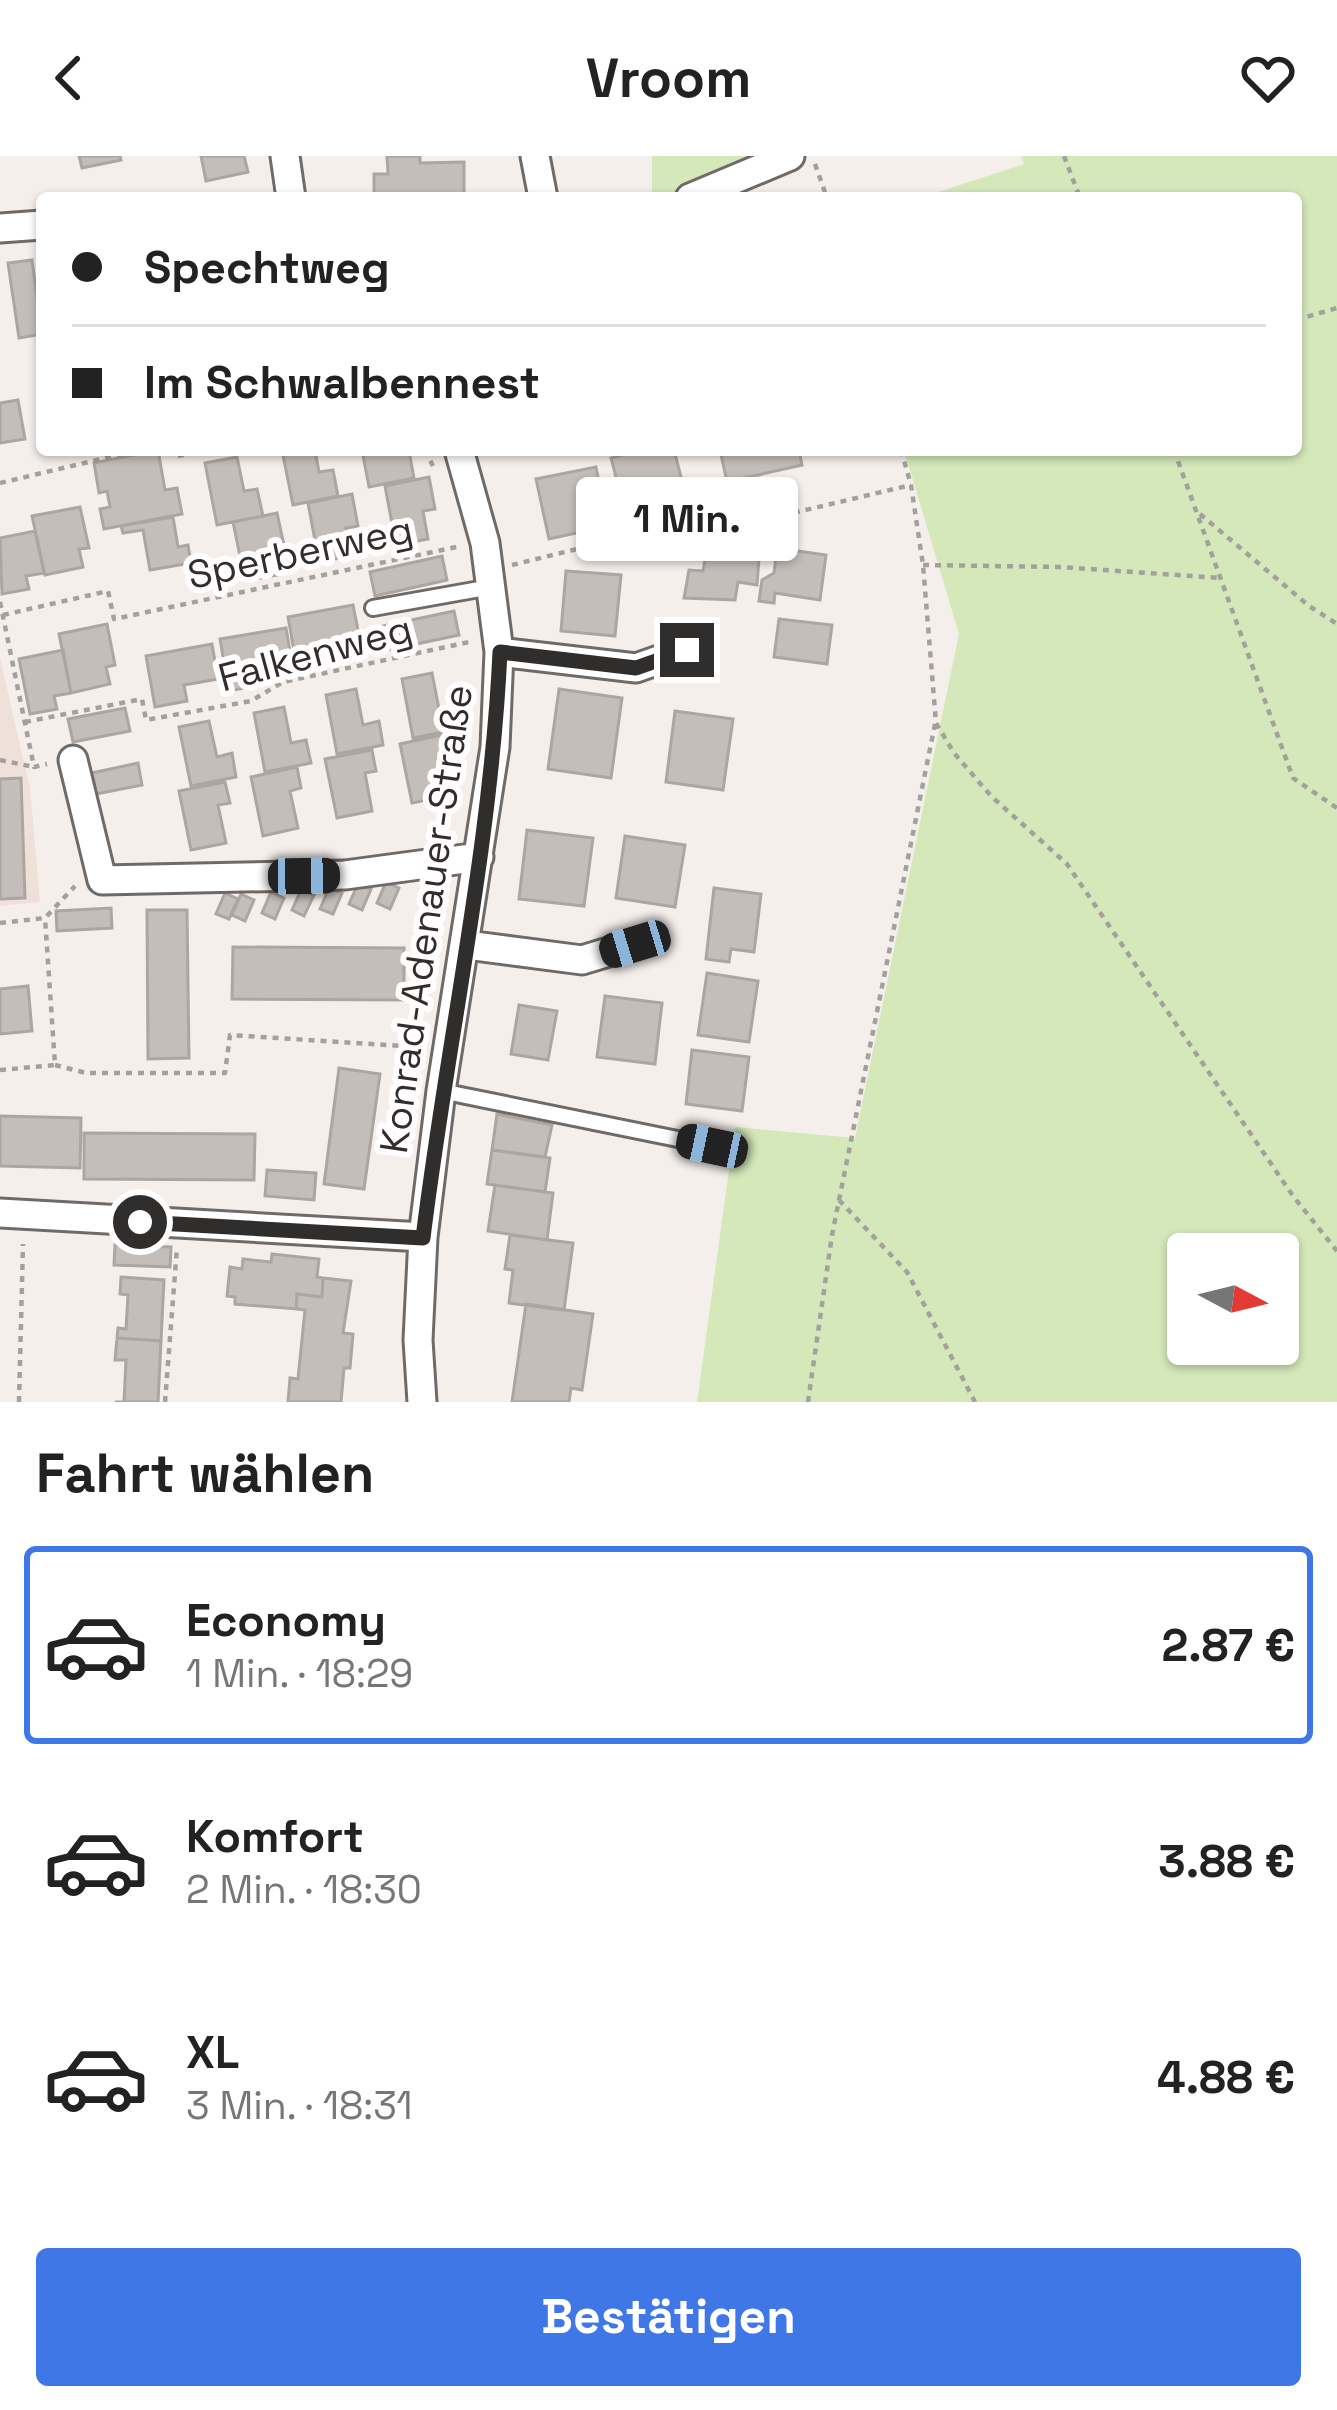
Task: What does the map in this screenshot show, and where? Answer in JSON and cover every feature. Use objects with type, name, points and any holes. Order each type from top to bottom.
[{"type":"street","points":[[285,156],[290,192]]},
{"type":"street","points":[[535,156],[542,192]]},
{"type":"street","points":[[704,192],[790,156]]},
{"type":"street","points":[[0,228],[36,225]]},
{"type":"street","name":"Konrad-Adenauer-Straße","points":[[422,1402],[418,1340],[423,1238],[495,747],[499,644],[488,567],[460,456]]},
{"type":"street","points":[[499,644],[636,668],[687,650]]},
{"type":"street","points":[[73,760],[102,880],[345,875],[479,856]]},
{"type":"street","points":[[466,945],[582,960],[635,944]]},
{"type":"street","points":[[12,1213],[423,1238]]},
{"type":"lane","points":[[373,608],[488,567]]},
{"type":"lane","points":[[441,1091],[712,1146]]},
{"type":"path","points":[[812,156],[825,192]]},
{"type":"path","points":[[1064,156],[1078,192]]},
{"type":"path","points":[[1302,318],[1337,308]]},
{"type":"path","points":[[0,483],[114,456]]},
{"type":"path","points":[[808,1402],[839,1200],[936,723],[923,565],[903,456]]},
{"type":"path","points":[[1176,456],[1293,778],[1337,808]]},
{"type":"path","name":"Sperberweg","points":[[3,615],[107,591],[114,619],[488,567],[699,519],[772,518],[911,485]]},
{"type":"path","points":[[1196,510],[1337,624]]},
{"type":"path","points":[[923,565],[1061,567],[1220,578]]},
{"type":"path","points":[[0,602],[34,767]]},
{"type":"path","name":"Falkenweg","points":[[25,722],[142,699],[146,721],[251,701],[283,682],[499,644]]},
{"type":"path","points":[[936,723],[954,753],[991,796],[1067,864],[1293,1196],[1337,1251]]},
{"type":"path","points":[[0,760],[34,767],[73,760]]},
{"type":"path","points":[[55,1065],[45,918],[72,886],[102,880]]},
{"type":"path","points":[[0,922],[45,918]]},
{"type":"path","points":[[0,1070],[55,1065],[86,1072],[225,1073],[230,1035],[448,1049]]},
{"type":"path","points":[[839,1200],[907,1272],[975,1402]]},
{"type":"path","points":[[12,1213],[19,1402]]},
{"type":"path","points":[[165,1402],[179,1224]]},
{"type":"shaded area","points":[[0,658],[30,788],[40,902],[0,906]]},
{"type":"green space","points":[[652,156],[790,156],[704,192],[652,192]]},
{"type":"green space","points":[[1021,156],[1337,156],[1337,1402],[697,1402],[735,1127],[855,1138],[959,634],[906,456],[1302,456],[1302,192],[938,192],[1024,164]]},
{"type":"building","points":[[79,156],[120,156],[121,160],[82,168]]},
{"type":"building","points":[[201,156],[244,156],[248,172],[206,181]]},
{"type":"building","points":[[387,156],[420,156],[420,163],[464,162],[464,192],[374,192],[374,174],[388,174]]},
{"type":"building","points":[[32,260],[36,335],[19,338],[8,263]]},
{"type":"building","points":[[18,400],[25,439],[0,443],[0,403]]},
{"type":"building","points":[[159,456],[165,490],[177,488],[182,514],[104,529],[100,509],[110,507],[107,491],[99,493],[94,463]]},
{"type":"building","points":[[283,456],[316,456],[319,472],[333,470],[338,496],[293,505]]},
{"type":"building","points":[[363,456],[410,456],[414,478],[369,487]]},
{"type":"building","points":[[676,456],[688,504],[627,519],[611,458]]},
{"type":"building","points":[[721,456],[800,456],[802,465],[727,482]]},
{"type":"building","points":[[237,457],[244,491],[257,489],[263,516],[217,525],[205,463]]},
{"type":"building","points":[[596,467],[608,526],[549,539],[536,479]]},
{"type":"building","points":[[429,477],[435,509],[423,511],[428,539],[396,545],[385,486]]},
{"type":"building","points":[[352,494],[358,526],[346,528],[351,556],[319,562],[308,503]]},
{"type":"building","points":[[80,507],[89,548],[79,549],[83,567],[45,575],[32,516]]},
{"type":"building","points":[[277,513],[284,545],[271,548],[277,575],[245,581],[233,522]]},
{"type":"building","points":[[173,517],[178,547],[188,545],[191,563],[150,570],[143,530],[123,533],[121,526]]},
{"type":"building","points":[[35,531],[44,573],[26,576],[29,589],[2,594],[0,538]]},
{"type":"building","points":[[708,541],[760,546],[757,585],[738,582],[735,600],[684,598],[689,570],[703,571]]},
{"type":"building","points":[[777,548],[826,555],[820,600],[775,593],[774,603],[759,601],[762,580],[774,573]]},
{"type":"building","points":[[442,556],[447,580],[375,596],[370,572]]},
{"type":"building","points":[[566,571],[621,575],[615,636],[561,631]]},
{"type":"building","points":[[353,605],[360,640],[325,646],[328,663],[297,668],[288,617]]},
{"type":"building","points":[[454,611],[459,635],[374,653],[369,629]]},
{"type":"building","points":[[779,619],[832,625],[827,664],[774,657]]},
{"type":"building","points":[[107,624],[115,665],[106,667],[110,684],[71,693],[59,634]]},
{"type":"building","points":[[286,628],[292,663],[257,669],[260,685],[229,691],[220,639]]},
{"type":"building","points":[[212,644],[218,679],[184,685],[187,701],[155,707],[146,656]]},
{"type":"building","points":[[63,650],[71,693],[54,696],[57,709],[30,714],[19,659]]},
{"type":"building","points":[[432,673],[439,709],[455,706],[459,729],[413,738],[402,679]]},
{"type":"building","points":[[356,689],[363,725],[379,721],[383,745],[337,754],[326,695]]},
{"type":"building","points":[[559,689],[622,698],[611,778],[548,769]]},
{"type":"building","points":[[284,707],[291,743],[306,740],[311,763],[265,772],[254,713]]},
{"type":"building","points":[[125,708],[130,731],[73,742],[68,719]]},
{"type":"building","points":[[675,711],[733,719],[723,790],[666,782]]},
{"type":"building","points":[[209,721],[217,757],[232,753],[236,777],[191,786],[179,727]]},
{"type":"building","points":[[446,734],[451,755],[440,758],[447,796],[412,803],[400,744]]},
{"type":"building","points":[[372,750],[376,771],[365,773],[372,811],[337,818],[325,759]]},
{"type":"building","points":[[138,763],[142,785],[96,794],[92,773]]},
{"type":"building","points":[[297,767],[301,788],[290,791],[298,828],[263,836],[251,777]]},
{"type":"building","points":[[21,778],[25,898],[0,899],[0,779]]},
{"type":"building","points":[[225,782],[230,803],[218,805],[226,843],[191,850],[179,791]]},
{"type":"building","points":[[527,830],[593,838],[584,906],[519,899]]},
{"type":"building","points":[[625,836],[685,845],[675,907],[616,898]]},
{"type":"building","points":[[386,882],[399,888],[390,909],[377,903]]},
{"type":"building","points":[[358,884],[371,889],[362,910],[349,904]]},
{"type":"building","points":[[329,888],[342,893],[333,914],[320,909]]},
{"type":"building","points":[[714,888],[761,894],[754,952],[731,949],[729,962],[706,959]]},
{"type":"building","points":[[301,890],[314,895],[304,916],[292,910]]},
{"type":"building","points":[[271,892],[284,898],[275,919],[262,913]]},
{"type":"building","points":[[225,893],[238,899],[229,919],[216,914]]},
{"type":"building","points":[[241,894],[254,900],[245,921],[232,915]]},
{"type":"building","points":[[111,908],[112,928],[57,931],[56,911]]},
{"type":"building","points":[[147,910],[187,910],[189,1058],[148,1059]]},
{"type":"building","points":[[233,947],[404,948],[404,1000],[232,999]]},
{"type":"building","points":[[707,973],[758,981],[749,1042],[698,1035]]},
{"type":"building","points":[[28,986],[32,1031],[0,1034],[0,989]]},
{"type":"building","points":[[605,996],[662,1003],[655,1064],[597,1057]]},
{"type":"building","points":[[519,1005],[557,1011],[548,1060],[511,1054]]},
{"type":"building","points":[[692,1050],[749,1057],[742,1111],[686,1104]]},
{"type":"building","points":[[339,1068],[380,1074],[364,1189],[324,1184]]},
{"type":"building","points":[[497,1114],[552,1125],[545,1157],[492,1150]]},
{"type":"building","points":[[0,1116],[81,1118],[80,1168],[0,1166]]},
{"type":"building","points":[[84,1133],[255,1134],[254,1180],[84,1179]]},
{"type":"building","points":[[492,1150],[550,1158],[545,1192],[487,1184]]},
{"type":"building","points":[[267,1170],[316,1173],[314,1200],[265,1196]]},
{"type":"building","points":[[495,1185],[553,1193],[547,1240],[488,1231]]},
{"type":"building","points":[[510,1235],[573,1243],[564,1310],[509,1303],[513,1270],[505,1269]]},
{"type":"building","points":[[115,1245],[171,1247],[170,1267],[114,1265]]},
{"type":"building","points":[[272,1254],[319,1259],[322,1297],[297,1294],[296,1309],[235,1304],[235,1297],[227,1296],[230,1267],[242,1269],[243,1259],[271,1262]]},
{"type":"building","points":[[121,1277],[164,1280],[161,1341],[117,1338],[118,1328],[126,1329],[128,1295],[120,1294]]},
{"type":"building","points":[[323,1278],[351,1281],[343,1333],[353,1334],[341,1402],[288,1402],[290,1378],[298,1379],[305,1310],[296,1309],[297,1294],[322,1297]]},
{"type":"building","points":[[526,1304],[593,1314],[582,1390],[571,1388],[569,1402],[512,1402]]},
{"type":"building","points":[[117,1338],[161,1341],[158,1402],[124,1402],[126,1360],[115,1360]]},
{"type":"route","points":[[140,1222],[423,1238],[495,747],[500,652],[636,668],[687,650]]}]
